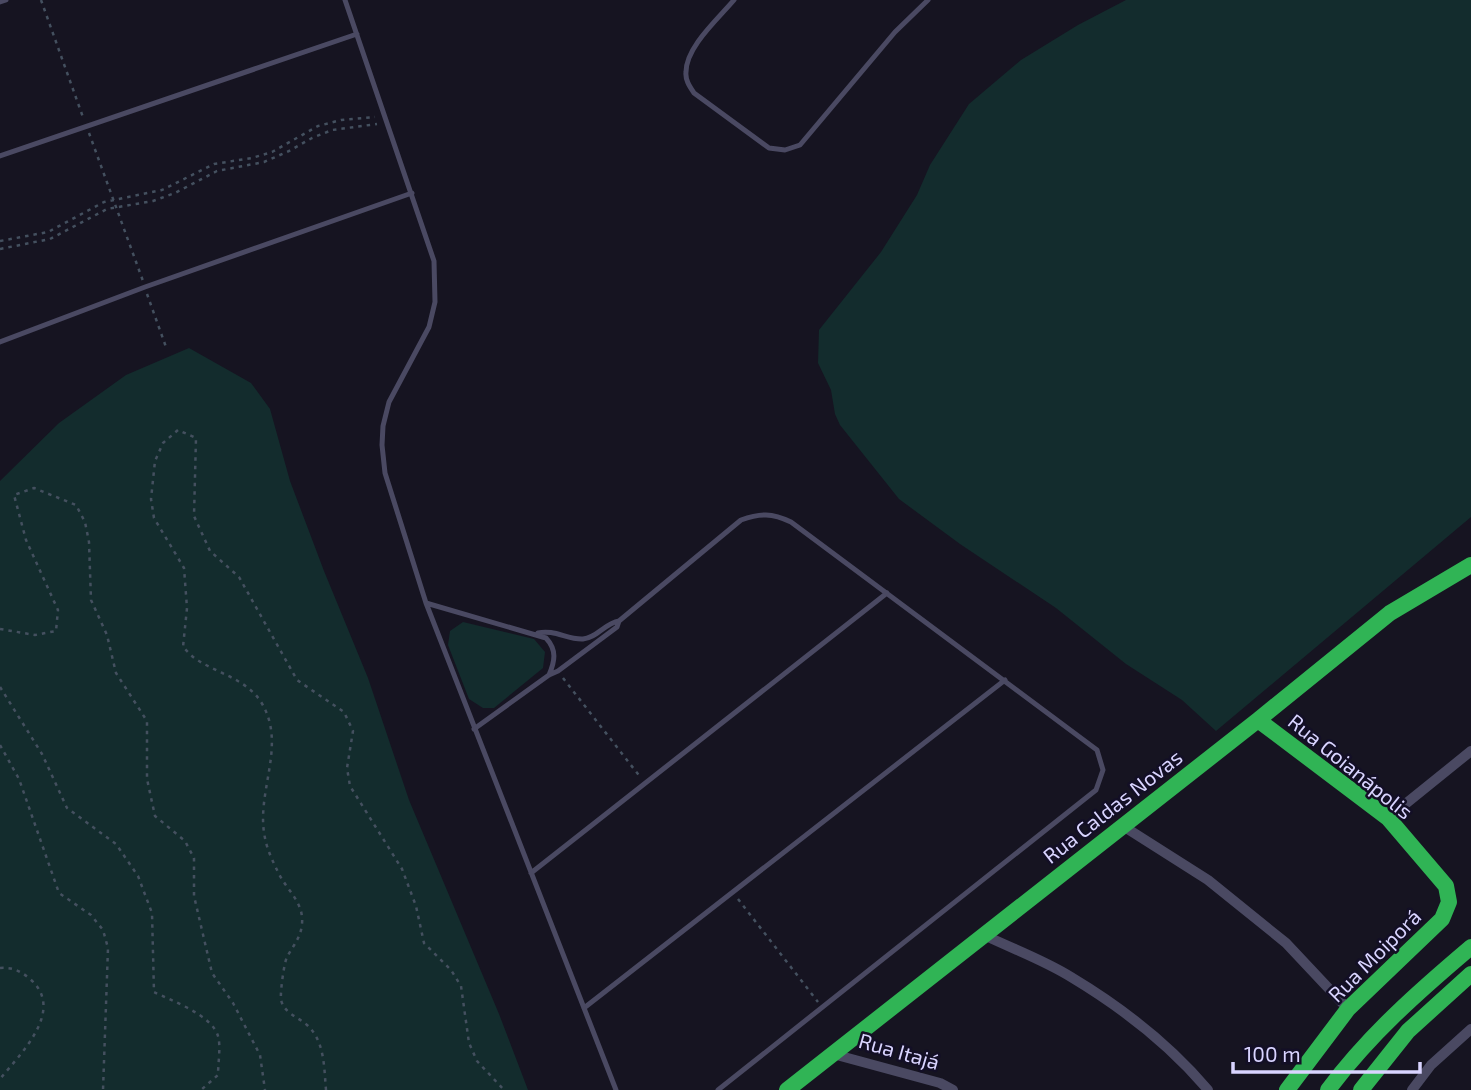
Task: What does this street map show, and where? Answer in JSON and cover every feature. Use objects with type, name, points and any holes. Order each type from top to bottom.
[{"type":"street","name":"Rua Caldas Novas","points":[[787,1090],[1390,613],[1471,565]]},
{"type":"street","name":"Rua Goianápolis","points":[[1258,720],[1388,818],[1446,886],[1449,902],[1442,919]]},
{"type":"street","points":[[1388,818],[1471,751]]},
{"type":"street","points":[[1123,826],[1208,880],[1286,943],[1348,1010]]},
{"type":"street","name":"Rua Moiporá","points":[[1287,1090],[1348,1010],[1442,919]]},
{"type":"street","points":[[984,935],[1070,975],[1128,1014],[1208,1090]]},
{"type":"street","points":[[1328,1090],[1349,1063],[1404,1004],[1471,947]]},
{"type":"street","points":[[1349,1063],[1364,1084],[1408,1031],[1471,974]]},
{"type":"street","points":[[1413,1090],[1431,1065],[1471,1029]]},
{"type":"street","name":"Rua Itajá","points":[[833,1054],[940,1083],[953,1090]]},
{"type":"lane","points":[[0,2],[6,0]]},
{"type":"lane","points":[[345,0],[434,261],[435,302],[429,327],[389,402],[383,426],[385,473],[426,603],[616,1090]]},
{"type":"lane","points":[[734,0],[690,52],[685,73],[687,80],[694,93],[769,148],[780,150],[800,145],[895,32],[928,0]]},
{"type":"lane","points":[[0,156],[357,34]]},
{"type":"lane","points":[[0,342],[145,287],[412,193]]},
{"type":"lane","points":[[474,729],[617,627],[619,621],[741,520],[759,514],[776,515],[791,522],[1097,750],[1103,770],[1096,790],[718,1090]]},
{"type":"lane","points":[[531,873],[887,593]]},
{"type":"lane","points":[[426,603],[538,633],[547,638],[554,646],[554,662],[549,675]]},
{"type":"lane","points":[[538,633],[546,631],[591,638],[613,621],[619,621]]},
{"type":"lane","points":[[584,1007],[1005,680]]},
{"type":"path","points":[[41,0],[166,347]]},
{"type":"path","points":[[0,241],[48,232],[92,206],[162,190],[214,164],[272,152],[308,131],[330,123],[387,120]]},
{"type":"path","points":[[0,249],[50,239],[95,214],[116,206],[164,197],[217,172],[264,162],[332,130],[387,120]]},
{"type":"path","points":[[326,1090],[324,1060],[319,1041],[308,1026],[291,1016],[281,1000],[285,960],[297,943],[303,925],[301,905],[279,873],[265,837],[263,798],[273,761],[269,720],[261,701],[248,687],[197,660],[183,647],[187,608],[184,568],[154,518],[150,499],[155,461],[163,443],[178,430],[196,438],[194,516],[210,551],[239,577],[297,680],[344,712],[353,731],[347,768],[350,786],[402,869],[416,906],[424,943],[451,970],[461,986],[469,1043],[477,1060],[505,1090]]},
{"type":"path","points":[[0,629],[35,635],[57,631],[58,610],[26,540],[14,495],[34,488],[76,505],[85,522],[89,542],[91,600],[107,635],[116,673],[148,721],[148,779],[155,816],[185,841],[194,858],[194,896],[212,973],[233,1003],[260,1055],[265,1090]]},
{"type":"path","points":[[558,671],[645,783]]},
{"type":"path","points":[[0,687],[42,754],[67,808],[116,844],[138,876],[152,914],[154,992],[190,1009],[206,1020],[218,1035],[218,1075],[201,1090]]},
{"type":"path","points":[[0,744],[19,779],[59,893],[91,915],[103,930],[108,948],[103,1090]]},
{"type":"path","points":[[732,892],[822,1007]]},
{"type":"path","points":[[0,968],[22,971],[36,984],[43,1002],[43,1021],[0,1079]]},
{"type":"green space","points":[[1126,0],[1471,0],[1471,517],[1216,731],[1182,700],[1126,664],[1056,608],[960,544],[899,499],[840,425],[835,414],[831,390],[818,363],[819,330],[881,252],[917,195],[930,165],[969,104],[1021,60],[1078,25]]},
{"type":"green space","points":[[189,348],[251,383],[270,409],[290,481],[368,678],[409,800],[528,1090],[0,1090],[0,481],[59,423],[126,375]]},
{"type":"green space","points":[[463,622],[534,639],[545,652],[543,668],[494,708],[483,708],[469,699],[448,645],[450,631]]},
{"type":"traffic: fast","points":[[787,1090],[1390,613],[1471,565]]},
{"type":"traffic: fast","points":[[1258,720],[1388,818],[1446,886],[1449,902],[1442,919],[1348,1009],[1287,1090]]},
{"type":"traffic: fast","points":[[1328,1090],[1378,1032],[1471,947]]},
{"type":"traffic: fast","points":[[1361,1090],[1408,1031],[1471,974]]}]
